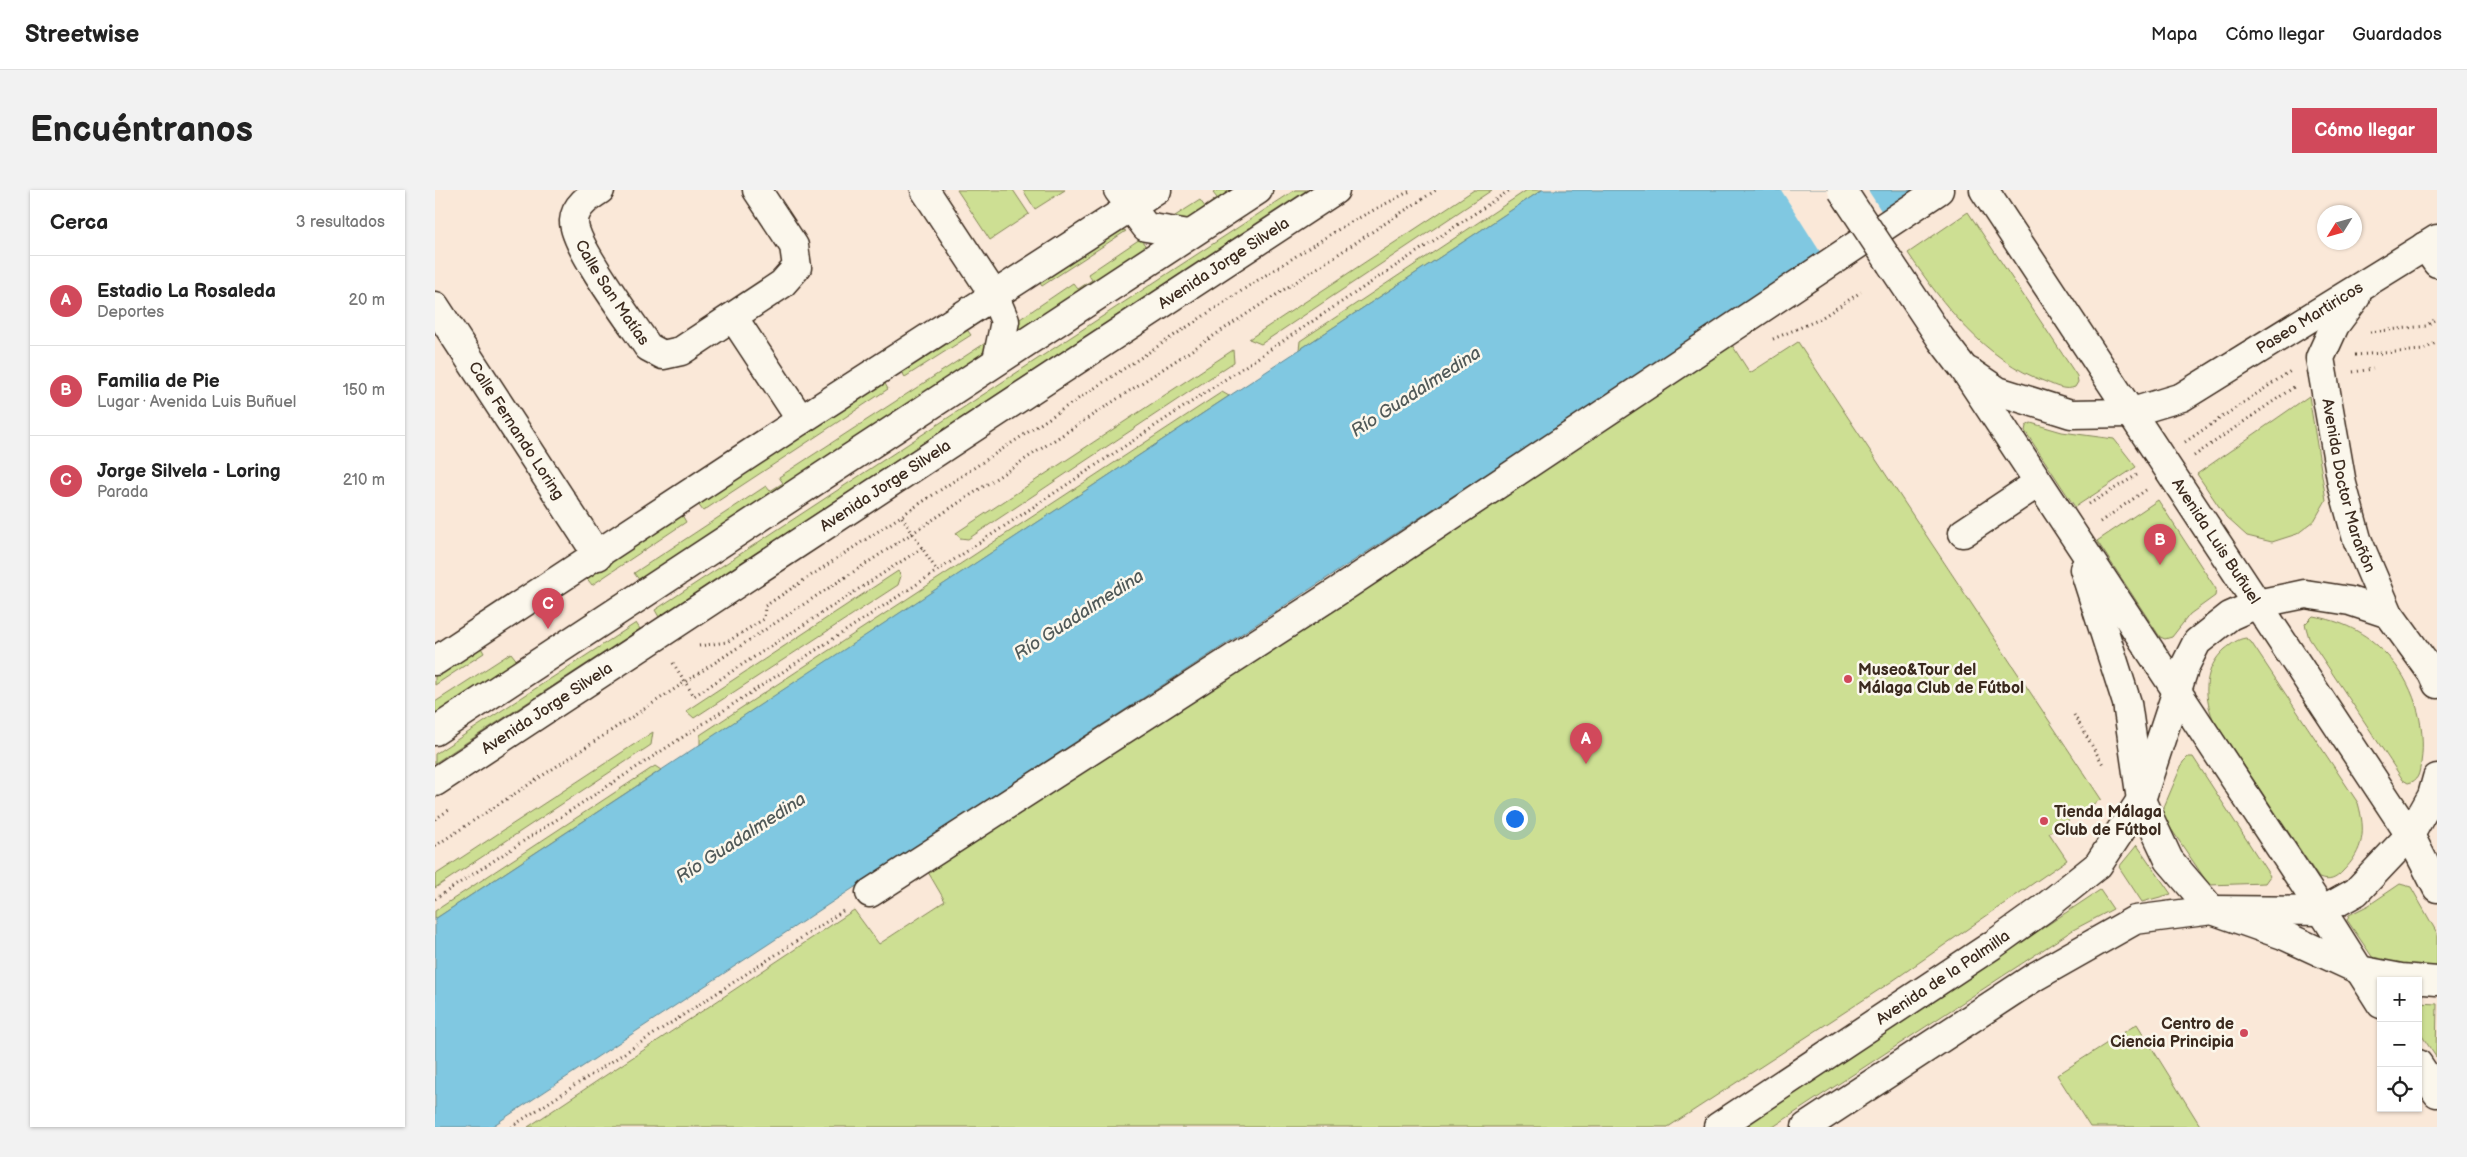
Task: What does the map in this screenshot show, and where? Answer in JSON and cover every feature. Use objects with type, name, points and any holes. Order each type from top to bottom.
[{"type":"main road","name":"Calle San Matías","points":[[600,190],[583,201],[574,221],[579,242],[648,347],[663,354],[681,350],[733,317]]},
{"type":"main road","points":[[757,190],[794,246],[797,267],[782,284],[733,317],[801,420]]},
{"type":"main road","points":[[925,190],[994,294],[1005,322],[997,360]]},
{"type":"main road","points":[[435,661],[598,556],[994,294],[1124,199],[1157,190]]},
{"type":"main road","points":[[435,731],[1258,190]]},
{"type":"main road","name":"Avenida Jorge Silvela","points":[[435,782],[1335,190]]},
{"type":"main road","points":[[1842,190],[1964,369],[2038,483],[2086,531],[2177,690],[2377,998]]},
{"type":"main road","points":[[870,893],[1338,591],[1939,190]]},
{"type":"main road","name":"Avenida Luis Buñuel","points":[[1986,194],[2410,836],[2437,888]]},
{"type":"main road","points":[[1124,199],[1146,228],[1189,234]]},
{"type":"main road","name":"Paseo Martiricos","points":[[1964,369],[1998,391],[2071,414],[2129,413],[2182,396],[2366,284],[2433,249]]},
{"type":"main road","name":"Avenida Doctor Marañón","points":[[2366,284],[2335,325],[2320,358],[2341,484],[2357,539],[2389,614],[2432,673],[2437,684]]},
{"type":"main road","name":"Calle Fernando Loring","points":[[435,306],[598,556]]},
{"type":"main road","points":[[1963,533],[2038,483]]},
{"type":"main road","points":[[2086,531],[2127,703],[2141,800],[2169,860],[2212,910],[2283,935],[2359,970],[2401,978],[2437,980]]},
{"type":"main road","name":"Avenida de la Palmilla","points":[[1719,1127],[2043,909],[2098,865],[2141,800],[2185,666],[2197,642],[2229,616],[2257,604],[2305,594],[2350,601],[2389,614]]},
{"type":"main road","points":[[1806,1127],[2036,976],[2135,920],[2212,910],[2322,911],[2356,892],[2410,836],[2432,796],[2437,778]]},
{"type":"main road","points":[[2420,1067],[2437,1094]]},
{"type":"path","points":[[697,646],[727,642],[764,619],[765,606],[1258,280],[1347,224],[1412,190]]},
{"type":"path","points":[[435,846],[911,532],[1437,190]]},
{"type":"path","points":[[435,899],[937,571],[1510,190]]},
{"type":"path","points":[[1842,305],[1861,292]]},
{"type":"path","points":[[2369,332],[2426,326],[2437,318]]},
{"type":"path","points":[[2345,372],[2373,370]]},
{"type":"path","points":[[2187,461],[2298,384]]},
{"type":"path","points":[[2086,531],[2149,488]]},
{"type":"path","points":[[902,517],[937,571]]},
{"type":"path","points":[[673,663],[694,696],[922,548]]},
{"type":"path","points":[[665,668],[681,657]]},
{"type":"path","points":[[2074,715],[2107,770]]},
{"type":"path","points":[[435,819],[451,808]]},
{"type":"path","points":[[511,1127],[870,893]]},
{"type":"green space","points":[[957,190],[1013,190],[1029,214],[990,240]]},
{"type":"green space","points":[[1023,190],[1065,190],[1035,209]]},
{"type":"green space","points":[[1218,190],[1238,190],[1184,222],[1164,223],[1200,200],[1205,207],[1217,198],[1213,193]]},
{"type":"green space","points":[[1295,190],[1307,190],[659,617],[655,610]]},
{"type":"green space","points":[[1474,190],[1492,190],[1261,344],[1249,339]]},
{"type":"green space","points":[[1527,190],[1542,190],[1299,350],[1300,341]]},
{"type":"green space","points":[[1968,212],[2077,376],[2078,382],[2075,387],[2060,388],[2024,372],[2004,360],[1985,345],[1951,311],[1908,253]]},
{"type":"green space","points":[[1120,229],[1126,231],[1042,286],[1036,278]]},
{"type":"green space","points":[[1140,239],[1145,245],[1144,249],[1022,330],[1018,328],[1017,321],[1073,283],[1078,289],[1092,280],[1088,274]]},
{"type":"green space","points":[[965,327],[971,335],[905,377],[901,371],[884,382],[888,389],[703,511],[698,504],[682,515],[686,522],[592,585],[585,576]]},
{"type":"green space","points":[[990,340],[979,359],[640,581],[634,573],[766,486],[770,491],[783,483],[779,477]]},
{"type":"green space","points":[[1730,342],[1750,373],[1798,342],[2101,799],[2049,833],[2067,860],[1891,982],[1668,1127],[528,1127],[854,910],[879,944],[945,901],[928,872]]},
{"type":"green space","points":[[1233,350],[1234,362],[968,539],[960,538],[956,533]]},
{"type":"green space","points":[[1222,392],[1229,396],[700,745],[700,735]]},
{"type":"green space","points":[[2309,396],[2326,500],[2314,521],[2297,534],[2272,542],[2247,536],[2226,517],[2197,474]]},
{"type":"green space","points":[[2031,423],[2062,432],[2114,439],[2136,467],[2075,507],[2025,431],[2026,426]]},
{"type":"green space","points":[[2158,500],[2216,589],[2215,596],[2190,614],[2172,637],[2165,639],[2160,637],[2097,541]]},
{"type":"green space","points":[[898,571],[901,576],[898,585],[694,718],[686,711]]},
{"type":"green space","points":[[2313,616],[2343,624],[2370,639],[2396,665],[2404,677],[2416,704],[2422,734],[2421,763],[2418,776],[2412,782],[2408,783],[2403,780],[2309,638],[2305,624]]},
{"type":"green space","points":[[636,623],[640,629],[435,763],[435,754]]},
{"type":"green space","points":[[2246,638],[2251,642],[2358,803],[2362,822],[2359,848],[2350,863],[2335,878],[2326,880],[2319,878],[2213,719],[2207,691],[2209,673],[2218,656],[2225,649],[2237,641]]},
{"type":"green space","points":[[479,644],[484,653],[435,685],[435,674]]},
{"type":"green space","points":[[511,653],[518,662],[435,716],[435,702]]},
{"type":"green space","points":[[653,732],[651,745],[435,888],[435,875]]},
{"type":"green space","points":[[2188,757],[2193,757],[2270,876],[2265,883],[2209,885],[2161,814],[2183,762]]},
{"type":"green space","points":[[655,766],[661,770],[435,919],[435,911]]},
{"type":"green space","points":[[2137,845],[2171,894],[2142,902],[2119,867]]},
{"type":"green space","points":[[2400,884],[2411,887],[2437,933],[2437,970],[2375,961],[2347,920],[2349,915],[2369,905]]},
{"type":"green space","points":[[2100,890],[2113,909],[2073,930],[1773,1127],[1744,1127]]},
{"type":"green space","points":[[2422,1003],[2437,1004],[2436,1057],[2422,1036]]},
{"type":"green space","points":[[2137,1024],[2201,1127],[2090,1127],[2057,1075]]},
{"type":"water","name":"Río Guadalmedina","points":[[1542,190],[1922,190],[1002,790],[491,1127],[435,1127],[435,919]]},
{"type":"pier","points":[[1781,190],[1868,190],[1885,217],[1824,258]]},
{"type":"place","name":"Familia de Pie","points":[[2160,565]]},
{"type":"place","name":"Jorge Silvela - Loring","points":[[548,629]]},
{"type":"place","name":"Museo&Tour del Málaga Club de Fútbol","points":[[1848,679]]},
{"type":"place","name":"Estadio La Rosaleda","points":[[1586,764]]},
{"type":"place","name":"Tienda Málaga Club de Fútbol","points":[[2044,821]]},
{"type":"place","name":"Centro de Ciencia Principia","points":[[2244,1033]]}]
